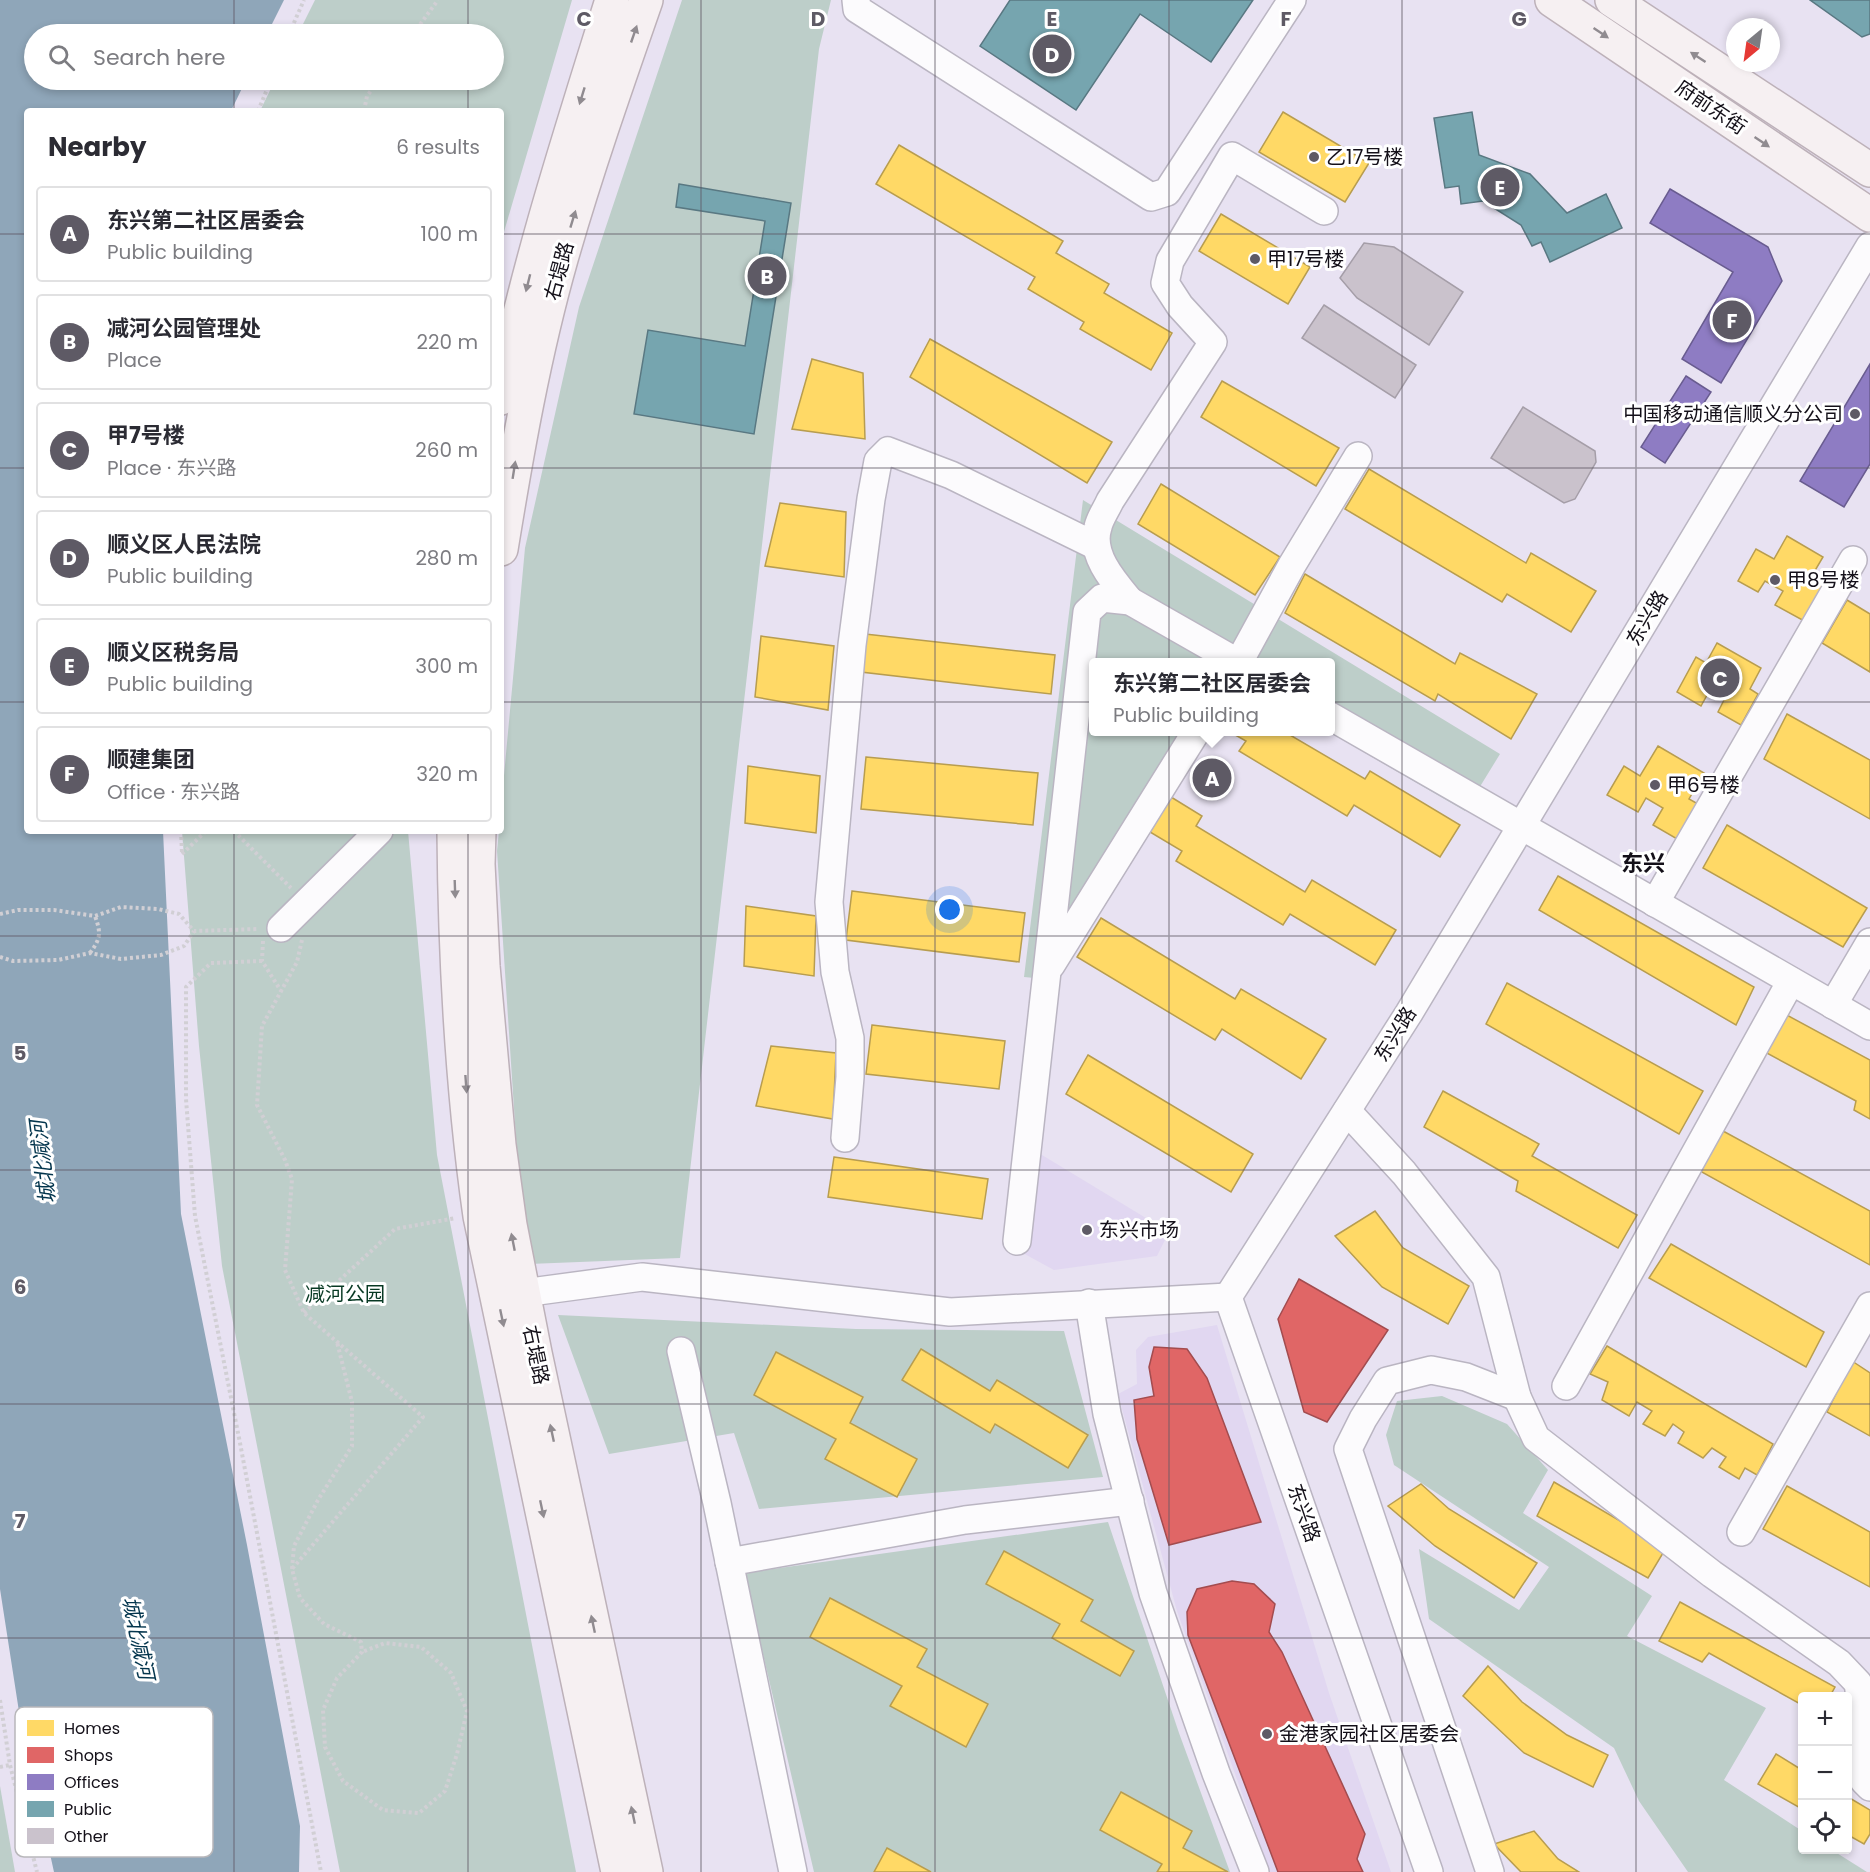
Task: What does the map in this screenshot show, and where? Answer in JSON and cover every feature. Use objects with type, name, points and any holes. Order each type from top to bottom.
[{"type":"main road","name":"右堤路","points":[[504,385],[540,234],[612,0]]},
{"type":"main road","name":"右堤路","points":[[504,531],[535,363],[561,261],[592,157],[645,0]]},
{"type":"main road","name":"府前东街","points":[[1552,0],[1870,215]]},
{"type":"main road","name":"府前东街","points":[[1612,0],[1870,170]]},
{"type":"main road","name":"右堤路","points":[[454,834],[457,960],[471,1147],[480,1216],[618,1872]]},
{"type":"main road","name":"右堤路","points":[[479,834],[478,864],[483,966],[490,1057],[508,1214],[646,1872]]},
{"type":"street","points":[[856,0],[857,9],[1152,197],[1167,192],[1292,0]]},
{"type":"street","points":[[1229,658],[1130,602],[1112,580],[1096,546],[1097,528],[1110,501],[1213,342],[1180,306],[1165,283],[1170,261],[1233,156],[1324,211]]},
{"type":"street","name":"东兴路","points":[[1429,1872],[1228,1297],[1347,1111],[1523,825],[1870,246]]},
{"type":"street","points":[[845,1138],[850,1077],[850,1038],[835,972],[829,902],[852,645],[871,499],[879,461],[888,451],[951,475],[1096,546]]},
{"type":"street","points":[[1241,658],[1292,566],[1358,456]]},
{"type":"street","points":[[1655,903],[1853,560]]},
{"type":"street","points":[[1017,1241],[1087,612],[1102,598],[1130,602]]},
{"type":"street","points":[[1335,719],[1870,1026]]},
{"type":"street","points":[[1047,971],[1194,736]]},
{"type":"street","points":[[272,929],[305,903],[376,834]]},
{"type":"street","points":[[1833,1005],[1870,942]]},
{"type":"street","points":[[1566,1386],[1791,981]]},
{"type":"street","points":[[1347,1111],[1404,1173],[1486,1277],[1517,1397],[1536,1438],[1712,1574],[1839,1663],[1858,1683],[1865,1732],[1864,1781],[1870,1787]]},
{"type":"street","points":[[523,1293],[642,1277],[950,1311],[1228,1297]]},
{"type":"street","points":[[1089,1303],[1107,1414],[1153,1593],[1216,1773],[1255,1872]]},
{"type":"street","points":[[1741,1532],[1870,1306]]},
{"type":"street","points":[[681,1351],[729,1562],[793,1872]]},
{"type":"street","points":[[1490,1872],[1348,1449],[1363,1419],[1388,1381],[1431,1370],[1466,1377],[1517,1397]]},
{"type":"street","points":[[729,1562],[965,1520],[1130,1501]]},
{"type":"path","points":[[293,24],[304,0]]},
{"type":"path","points":[[420,24],[438,0]]},
{"type":"path","points":[[259,108],[267,90]]},
{"type":"path","points":[[365,108],[372,90]]},
{"type":"path","points":[[181,834],[182,854],[203,834]]},
{"type":"path","points":[[237,834],[305,903],[306,924],[297,962],[262,1026],[257,1105],[292,1179],[285,1270],[304,1313],[423,1417],[292,1569]]},
{"type":"path","points":[[0,914],[18,910],[54,910],[95,916],[121,907],[158,909],[179,914],[194,931]]},
{"type":"path","points":[[90,953],[99,941],[100,929],[95,916]]},
{"type":"path","points":[[194,931],[272,929],[262,961],[281,991]]},
{"type":"path","points":[[0,957],[13,961],[58,960],[90,953],[121,959],[161,955],[184,946],[194,931]]},
{"type":"path","points":[[262,961],[211,963],[186,987],[186,1099],[195,1216],[243,1455],[321,1872]]},
{"type":"path","points":[[304,1313],[395,1229],[480,1216]]},
{"type":"path","points":[[337,1342],[352,1402],[352,1446],[318,1500],[294,1546],[292,1569],[300,1598],[324,1624],[361,1642],[362,1652],[337,1678],[323,1710],[325,1747],[343,1780],[383,1810],[419,1814],[445,1791],[457,1754],[466,1711],[451,1673],[421,1647],[385,1643],[362,1652]]},
{"type":"path","points":[[0,1700],[15,1785]]},
{"type":"path","points":[[0,1767],[10,1765]]},
{"type":"path","points":[[33,1857],[37,1872]]},
{"type":"shaded area","points":[[1037,1152],[1169,1232],[1157,1256],[1054,1270],[1021,1252]]},
{"type":"shaded area","points":[[1217,1325],[1329,1693],[1391,1872],[1270,1872],[1177,1611],[1118,1394],[1137,1384],[1136,1350],[1148,1337]]},
{"type":"green space","points":[[315,0],[572,0],[504,232],[504,108],[261,108],[270,90],[504,90],[504,24],[303,24]]},
{"type":"green space","points":[[682,0],[831,0],[819,49],[680,1258],[529,1264],[519,1184],[497,851],[499,834],[504,834],[504,776],[525,548],[579,307]]},
{"type":"green space","points":[[1083,500],[1500,754],[1465,811],[1335,735],[1335,658],[1089,658],[1089,736],[1185,736],[1056,980],[1024,977]]},
{"type":"green space","name":"减河公园","points":[[182,834],[408,834],[437,1155],[576,1872],[340,1872],[222,1266],[199,1046]]},
{"type":"green space","points":[[558,1315],[856,1329],[1064,1331],[1103,1477],[759,1509],[734,1433],[609,1454]]},
{"type":"green space","points":[[1442,1396],[1507,1424],[1548,1470],[1523,1513],[1652,1596],[1627,1636],[1766,1708],[1724,1780],[1798,1828],[1798,1854],[1838,1854],[1867,1872],[1688,1872],[1639,1801],[1614,1748],[1429,1619],[1419,1549],[1519,1610],[1549,1567],[1394,1465],[1386,1435],[1397,1401]]},
{"type":"green space","points":[[1108,1522],[1179,1733],[1230,1872],[814,1872],[744,1573]]},
{"type":"green space","points":[[0,1786],[15,1872],[0,1872]]},
{"type":"water","name":"城北减河","points":[[0,0],[284,0],[272,24],[24,24],[24,90],[241,90],[232,108],[24,108],[24,834],[163,834],[181,1214],[300,1826],[299,1872],[54,1872],[51,1857],[213,1857],[213,1707],[18,1707],[0,1589]]},
{"type":"building: Homes","name":"乙17号楼","points":[[1283,112],[1369,163],[1345,202],[1259,152]]},
{"type":"building: Homes","points":[[899,145],[1063,241],[1056,253],[1109,284],[1104,293],[1172,333],[1151,370],[1080,329],[1084,322],[1028,289],[1035,277],[876,184]]},
{"type":"building: Homes","name":"甲17号楼","points":[[1221,214],[1310,267],[1288,304],[1199,251]]},
{"type":"building: Homes","points":[[930,339],[1112,442],[1087,483],[910,377]]},
{"type":"building: Homes","points":[[812,359],[863,373],[865,439],[792,429]]},
{"type":"building: Homes","points":[[1222,381],[1339,448],[1316,486],[1201,417]]},
{"type":"building: Homes","points":[[1369,469],[1526,563],[1531,553],[1596,591],[1571,632],[1507,594],[1502,602],[1345,509]]},
{"type":"building: Homes","points":[[1161,484],[1280,557],[1255,595],[1138,524]]},
{"type":"building: Homes","points":[[780,503],[846,512],[844,577],[765,566]]},
{"type":"building: Homes","name":"甲8号楼","points":[[1787,536],[1823,557],[1810,579],[1825,587],[1806,622],[1775,605],[1783,591],[1765,581],[1758,592],[1738,581],[1756,549],[1774,559]]},
{"type":"building: Homes","points":[[1305,574],[1455,664],[1460,653],[1537,694],[1511,739],[1438,694],[1435,701],[1285,613]]},
{"type":"building: Homes","points":[[1847,600],[1870,614],[1870,672],[1822,643]]},
{"type":"building: Homes","points":[[865,634],[1055,655],[1051,694],[861,672]]},
{"type":"building: Homes","points":[[761,636],[834,646],[828,710],[755,697]]},
{"type":"building: Homes","points":[[1717,643],[1761,668],[1750,689],[1758,694],[1741,725],[1718,712],[1726,696],[1711,688],[1701,706],[1677,692],[1696,657],[1706,663]]},
{"type":"building: Homes","points":[[1787,714],[1870,760],[1870,819],[1764,759]]},
{"type":"building: Homes","points":[[1237,736],[1292,736],[1365,779],[1370,771],[1460,825],[1440,857],[1354,805],[1347,816],[1239,751],[1246,741]]},
{"type":"building: Homes","name":"甲6号楼","points":[[1658,746],[1704,773],[1689,799],[1705,808],[1684,843],[1653,825],[1663,808],[1646,798],[1638,812],[1607,795],[1624,766],[1640,776]]},
{"type":"building: Homes","points":[[866,757],[1038,773],[1033,825],[861,809]]},
{"type":"building: Homes","points":[[748,766],[820,776],[816,833],[745,823]]},
{"type":"building: Homes","points":[[1171,797],[1202,816],[1196,826],[1305,892],[1312,880],[1396,930],[1375,965],[1290,914],[1283,925],[1176,861],[1182,851],[1150,832]]},
{"type":"building: Homes","points":[[1727,825],[1867,908],[1843,947],[1703,868]]},
{"type":"building: Homes","points":[[1558,876],[1754,987],[1736,1025],[1539,910]]},
{"type":"building: Homes","points":[[852,891],[1025,913],[1019,962],[846,940]]},
{"type":"building: Homes","points":[[746,906],[816,916],[814,976],[744,966]]},
{"type":"building: Homes","points":[[1101,918],[1235,999],[1241,989],[1326,1039],[1301,1079],[1222,1029],[1215,1040],[1077,957]]},
{"type":"building: Homes","points":[[1507,983],[1703,1091],[1679,1134],[1486,1024]]},
{"type":"building: Homes","points":[[1783,1013],[1870,1060],[1870,1119],[1854,1110],[1856,1101],[1763,1051]]},
{"type":"building: Homes","points":[[872,1025],[1005,1041],[999,1089],[866,1074]]},
{"type":"building: Homes","points":[[771,1046],[836,1053],[833,1119],[756,1106]]},
{"type":"building: Homes","points":[[1088,1055],[1253,1154],[1231,1192],[1066,1094]]},
{"type":"building: Homes","points":[[1443,1091],[1539,1144],[1532,1156],[1637,1215],[1618,1248],[1516,1191],[1518,1181],[1424,1127]]},
{"type":"building: Homes","points":[[1723,1131],[1870,1211],[1870,1265],[1700,1171]]},
{"type":"building: Homes","points":[[834,1157],[988,1179],[982,1219],[828,1197]]},
{"type":"building: Homes","points":[[1375,1211],[1403,1248],[1469,1286],[1448,1324],[1382,1287],[1335,1236]]},
{"type":"building: Homes","points":[[1671,1244],[1824,1332],[1806,1367],[1649,1278]]},
{"type":"building: Homes","points":[[1607,1346],[1773,1444],[1757,1475],[1745,1468],[1739,1479],[1719,1467],[1726,1457],[1712,1448],[1703,1458],[1678,1443],[1684,1432],[1673,1424],[1665,1436],[1643,1424],[1652,1411],[1637,1402],[1629,1416],[1602,1400],[1608,1382],[1590,1374]]},
{"type":"building: Homes","points":[[921,1349],[990,1391],[997,1380],[1088,1435],[1068,1468],[995,1424],[990,1433],[902,1380]]},
{"type":"building: Homes","points":[[776,1352],[863,1397],[850,1423],[917,1459],[897,1497],[825,1459],[836,1439],[754,1395]]},
{"type":"building: Homes","points":[[1852,1361],[1870,1373],[1870,1436],[1827,1412]]},
{"type":"building: Homes","points":[[1554,1482],[1666,1548],[1648,1578],[1537,1516]]},
{"type":"building: Homes","points":[[1421,1484],[1449,1509],[1537,1563],[1514,1598],[1435,1546],[1388,1506]]},
{"type":"building: Homes","points":[[1787,1486],[1870,1532],[1870,1587],[1763,1529]]},
{"type":"building: Homes","points":[[1004,1551],[1093,1600],[1081,1621],[1134,1651],[1120,1676],[1052,1638],[1060,1624],[986,1584]]},
{"type":"building: Homes","points":[[830,1598],[927,1649],[917,1667],[988,1704],[966,1747],[890,1706],[902,1686],[810,1637]]},
{"type":"building: Homes","points":[[1680,1602],[1835,1687],[1832,1692],[1798,1692],[1798,1703],[1709,1653],[1702,1662],[1659,1641]]},
{"type":"building: Homes","points":[[1488,1666],[1522,1702],[1567,1735],[1608,1755],[1593,1787],[1524,1753],[1463,1696]]},
{"type":"building: Homes","points":[[1776,1754],[1798,1768],[1798,1807],[1758,1784]]},
{"type":"building: Homes","points":[[1121,1792],[1192,1831],[1183,1848],[1228,1872],[1157,1872],[1162,1864],[1100,1830]]},
{"type":"building: Homes","points":[[1852,1799],[1870,1810],[1870,1834],[1864,1844],[1852,1837]]},
{"type":"building: Homes","points":[[1534,1831],[1558,1859],[1579,1872],[1521,1872],[1494,1844]]},
{"type":"building: Homes","points":[[887,1848],[931,1872],[874,1872]]},
{"type":"building: Shops","points":[[1299,1279],[1388,1330],[1327,1422],[1304,1412],[1278,1319]]},
{"type":"building: Shops","points":[[1154,1347],[1187,1349],[1207,1378],[1261,1522],[1169,1545],[1137,1439],[1134,1400],[1154,1396],[1149,1367]]},
{"type":"building: Shops","points":[[1232,1581],[1254,1584],[1275,1604],[1269,1632],[1282,1652],[1365,1834],[1357,1859],[1363,1872],[1278,1872],[1188,1635],[1187,1612],[1197,1589]]},
{"type":"building: Offices","points":[[1670,189],[1768,247],[1782,281],[1721,383],[1682,359],[1733,272],[1650,223]]},
{"type":"building: Offices","name":"中国移动通信顺义分公司","points":[[1870,364],[1870,464],[1844,507],[1800,481]]},
{"type":"building: Offices","points":[[1686,376],[1711,392],[1665,463],[1641,447]]},
{"type":"building: Public","points":[[1010,0],[1253,0],[1211,62],[1140,14],[1076,110],[980,46]]},
{"type":"building: Public","points":[[1810,0],[1870,0],[1870,34],[1862,37]]},
{"type":"building: Public","points":[[1472,112],[1479,155],[1530,174],[1567,213],[1606,194],[1622,228],[1550,262],[1541,242],[1532,246],[1521,225],[1483,201],[1461,204],[1459,186],[1445,188],[1434,118]]},
{"type":"building: Public","points":[[679,184],[791,203],[754,434],[634,414],[648,330],[745,346],[765,221],[676,207]]},
{"type":"building: Other","points":[[1364,243],[1394,247],[1463,292],[1429,345],[1357,298],[1340,278]]},
{"type":"building: Other","points":[[1324,305],[1416,365],[1395,398],[1302,338]]},
{"type":"building: Other","points":[[1523,407],[1595,451],[1596,462],[1575,499],[1564,503],[1491,458]]},
{"type":"place","name":"顺义区人民法院","points":[[1052,54]]},
{"type":"place","name":"乙17号楼","points":[[1314,157]]},
{"type":"place","name":"顺义区税务局","points":[[1500,187]]},
{"type":"place","name":"甲17号楼","points":[[1255,259]]},
{"type":"place","name":"减河公园管理处","points":[[767,276]]},
{"type":"place","name":"顺建集团","points":[[1732,320]]},
{"type":"place","name":"中国移动通信顺义分公司","points":[[1855,414]]},
{"type":"place","name":"甲8号楼","points":[[1775,580]]},
{"type":"place","name":"甲7号楼","points":[[1720,678]]},
{"type":"place","name":"东兴第二社区居委会","points":[[1212,778]]},
{"type":"place","name":"甲6号楼","points":[[1655,785]]},
{"type":"place","name":"东兴市场","points":[[1087,1230]]},
{"type":"place","name":"金港家园社区居委会","points":[[1267,1734]]},
{"type":"district","name":"东兴","points":[[1643,863]]}]
